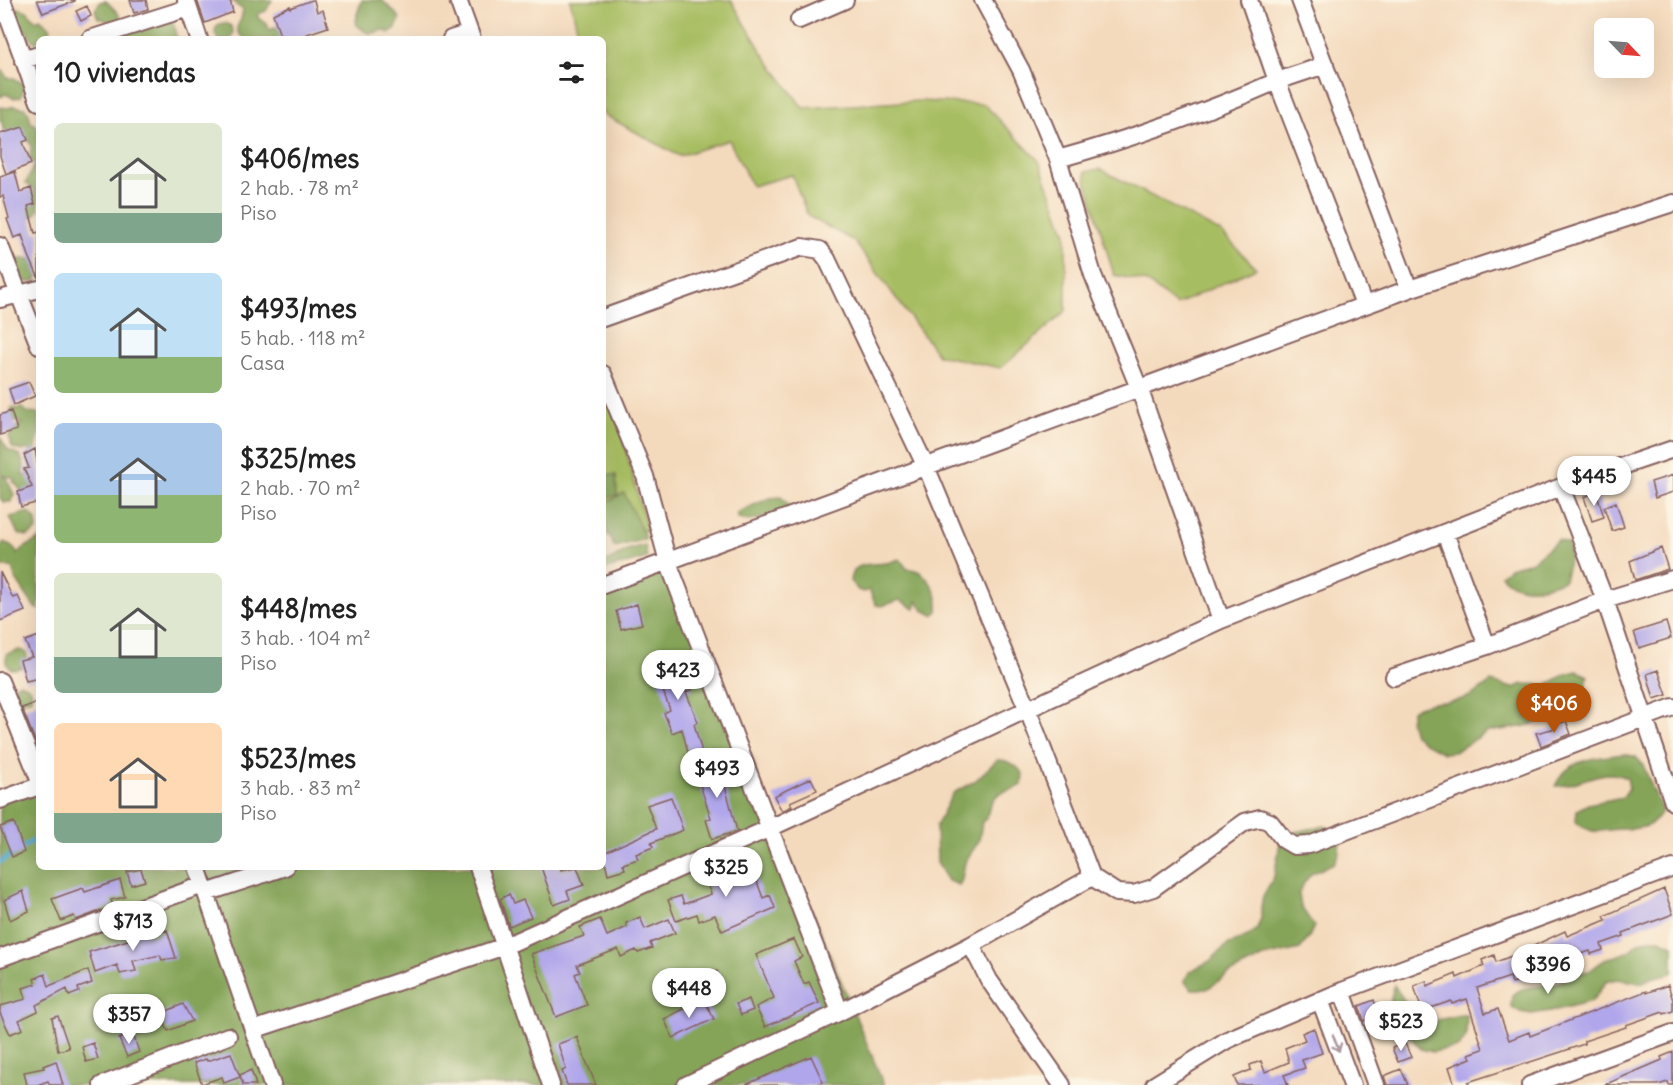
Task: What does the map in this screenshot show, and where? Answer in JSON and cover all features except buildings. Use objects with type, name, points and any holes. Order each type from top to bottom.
[{"type":"street","points":[[2,0],[31,57],[36,85]]},
{"type":"street","points":[[458,0],[471,36]]},
{"type":"street","points":[[799,20],[845,0]]},
{"type":"street","points":[[983,0],[1021,70],[1058,159],[1094,275],[1138,388],[1221,620]]},
{"type":"street","points":[[1249,0],[1277,81],[1364,305]]},
{"type":"street","points":[[1300,0],[1409,289]]},
{"type":"street","points":[[98,36],[187,4],[198,36]]},
{"type":"street","points":[[1058,159],[1093,149],[1324,65]]},
{"type":"street","points":[[606,584],[1364,305],[1673,203]]},
{"type":"street","points":[[0,246],[36,338]]},
{"type":"street","points":[[606,317],[802,247],[820,250],[827,259],[926,467],[1027,708],[1092,877],[1117,893],[1134,894],[1153,888],[1245,822],[1260,818],[1270,822],[1284,840],[1294,846],[1309,845],[1673,707]]},
{"type":"street","points":[[0,299],[36,290]]},
{"type":"street","points":[[606,381],[645,476],[668,562],[840,1012]]},
{"type":"street","points":[[253,1030],[505,946],[770,828],[1221,620],[1561,487],[1673,449]]},
{"type":"street","points":[[1561,487],[1605,600],[1673,802]]},
{"type":"street","points":[[1444,533],[1487,646]]},
{"type":"street","points":[[1394,676],[1487,646],[1605,600],[1673,579]]},
{"type":"street","points":[[0,681],[36,771]]},
{"type":"street","points":[[0,800],[36,787]]},
{"type":"street","points":[[1154,1085],[1227,1040],[1320,1000],[1673,868]]},
{"type":"street","points":[[198,870],[272,1085]]},
{"type":"street","points":[[0,958],[204,889],[274,870]]},
{"type":"street","points":[[479,870],[551,1085]]},
{"type":"street","points":[[686,1085],[840,1012],[971,945],[1092,877]]},
{"type":"street","points":[[971,945],[989,980],[1062,1085]]},
{"type":"street","points":[[1342,991],[1376,1085]]},
{"type":"street","points":[[1320,1000],[1352,1085]]},
{"type":"street","points":[[1530,1085],[1673,1033]]},
{"type":"street","points":[[102,1085],[228,1036]]},
{"type":"green space","points":[[225,0],[272,0],[266,11],[258,14],[258,18],[268,25],[268,30],[278,27],[286,36],[241,36],[237,27],[243,10],[235,2]]},
{"type":"green space","points":[[362,0],[382,0],[400,18],[396,28],[389,33],[383,30],[368,33],[362,30],[356,24]]},
{"type":"green space","points":[[570,0],[731,0],[762,52],[803,108],[919,101],[984,104],[1039,161],[1066,234],[1066,311],[1001,368],[938,355],[854,241],[808,216],[792,175],[752,186],[729,140],[679,156],[606,116],[606,36],[579,36]]},
{"type":"green space","points":[[106,1],[120,17],[115,27],[98,18],[95,10],[100,2]]},
{"type":"green space","points":[[18,8],[27,11],[36,21],[40,19],[51,28],[47,36],[36,36],[36,43],[27,31],[20,28],[14,14]]},
{"type":"green space","points":[[171,18],[176,36],[106,36]]},
{"type":"green space","points":[[224,23],[232,29],[231,36],[217,36],[215,32],[218,26]]},
{"type":"green space","points":[[0,71],[3,71],[7,78],[14,78],[22,83],[24,88],[21,97],[13,98],[6,94],[0,97]]},
{"type":"green space","points":[[14,106],[25,108],[31,123],[36,126],[36,191],[26,183],[35,164],[30,158],[31,145],[21,131],[3,130],[0,121],[0,107]]},
{"type":"green space","points":[[1100,169],[1222,233],[1256,268],[1176,305],[1147,282],[1114,275],[1085,172]]},
{"type":"green space","points":[[36,191],[36,214],[28,217],[23,212],[30,195]]},
{"type":"green space","points":[[25,258],[32,260],[36,268],[36,280],[29,283],[25,281],[14,266],[18,260]]},
{"type":"green space","points":[[606,383],[618,420],[647,530],[606,536]]},
{"type":"green space","points":[[12,407],[17,409],[21,407],[27,412],[36,413],[36,451],[32,453],[27,449],[22,451],[13,448],[9,439],[10,433],[22,423],[10,420]]},
{"type":"green space","points":[[0,437],[8,450],[20,455],[24,466],[22,475],[35,476],[31,491],[23,493],[13,481],[14,478],[0,475]]},
{"type":"green space","points":[[606,475],[616,475],[617,495],[606,498]]},
{"type":"green space","points":[[5,476],[14,494],[11,502],[3,502],[0,498],[0,478]]},
{"type":"green space","points":[[624,493],[646,539],[614,547],[606,527],[606,502]]},
{"type":"green space","points":[[781,497],[789,505],[784,512],[749,521],[738,518],[737,513],[769,498]]},
{"type":"green space","points":[[29,512],[36,520],[36,531],[28,536],[18,534],[10,517]]},
{"type":"green space","points":[[1558,540],[1568,544],[1570,556],[1564,580],[1548,586],[1531,588],[1515,585],[1501,575],[1509,568],[1531,562]]},
{"type":"green space","points":[[36,541],[36,608],[15,578],[12,567],[0,567],[0,547],[4,542],[14,548],[17,554]]},
{"type":"green space","points":[[645,545],[647,558],[606,569],[606,562],[627,550]]},
{"type":"green space","points":[[900,559],[907,569],[920,572],[930,583],[938,604],[938,611],[933,615],[923,610],[917,601],[915,609],[900,600],[882,606],[876,605],[869,590],[863,592],[858,590],[850,581],[851,575],[858,567],[889,563]]},
{"type":"green space","points":[[668,562],[884,1085],[0,1085],[0,800],[36,787],[36,870],[606,870],[606,584]]},
{"type":"green space","points":[[19,650],[26,652],[26,662],[19,668],[11,669],[6,663],[6,654]]},
{"type":"green space","points":[[1577,671],[1588,676],[1585,692],[1549,718],[1526,726],[1487,732],[1454,752],[1443,753],[1414,734],[1410,721],[1412,710],[1419,707],[1430,703],[1463,699],[1491,682],[1513,688],[1523,684],[1546,685]]},
{"type":"green space","points":[[19,683],[27,686],[32,692],[31,699],[14,703],[9,690]]},
{"type":"green space","points":[[1624,754],[1636,757],[1643,765],[1662,811],[1653,822],[1645,827],[1589,830],[1576,822],[1577,810],[1588,804],[1623,797],[1629,788],[1627,778],[1608,774],[1599,775],[1555,786],[1561,776],[1575,764],[1593,758]]},
{"type":"green space","points":[[997,760],[1014,765],[1023,773],[1022,785],[997,795],[994,799],[988,810],[987,819],[982,822],[979,841],[965,862],[959,885],[948,881],[937,863],[936,826],[953,793],[975,781]]},
{"type":"green space","points":[[1325,826],[1340,839],[1339,852],[1334,863],[1311,874],[1299,894],[1301,907],[1314,926],[1300,949],[1264,957],[1231,973],[1207,989],[1192,989],[1184,981],[1190,971],[1210,961],[1227,945],[1248,936],[1257,929],[1261,918],[1263,896],[1274,877],[1280,842],[1289,833]]},
{"type":"green space","points":[[1649,939],[1660,939],[1673,945],[1673,973],[1641,983],[1617,979],[1606,982],[1592,1001],[1556,1010],[1532,1014],[1520,1012],[1511,1006],[1512,995],[1522,989],[1557,983],[1578,973],[1589,971],[1607,958],[1629,951],[1638,943]]},
{"type":"green space","points":[[1394,985],[1414,1015],[1423,1022],[1467,1015],[1466,1037],[1459,1047],[1433,1052],[1421,1049],[1405,1031],[1394,1027],[1387,1018]]},
{"type":"waterway","points":[[0,862],[36,839]]}]
